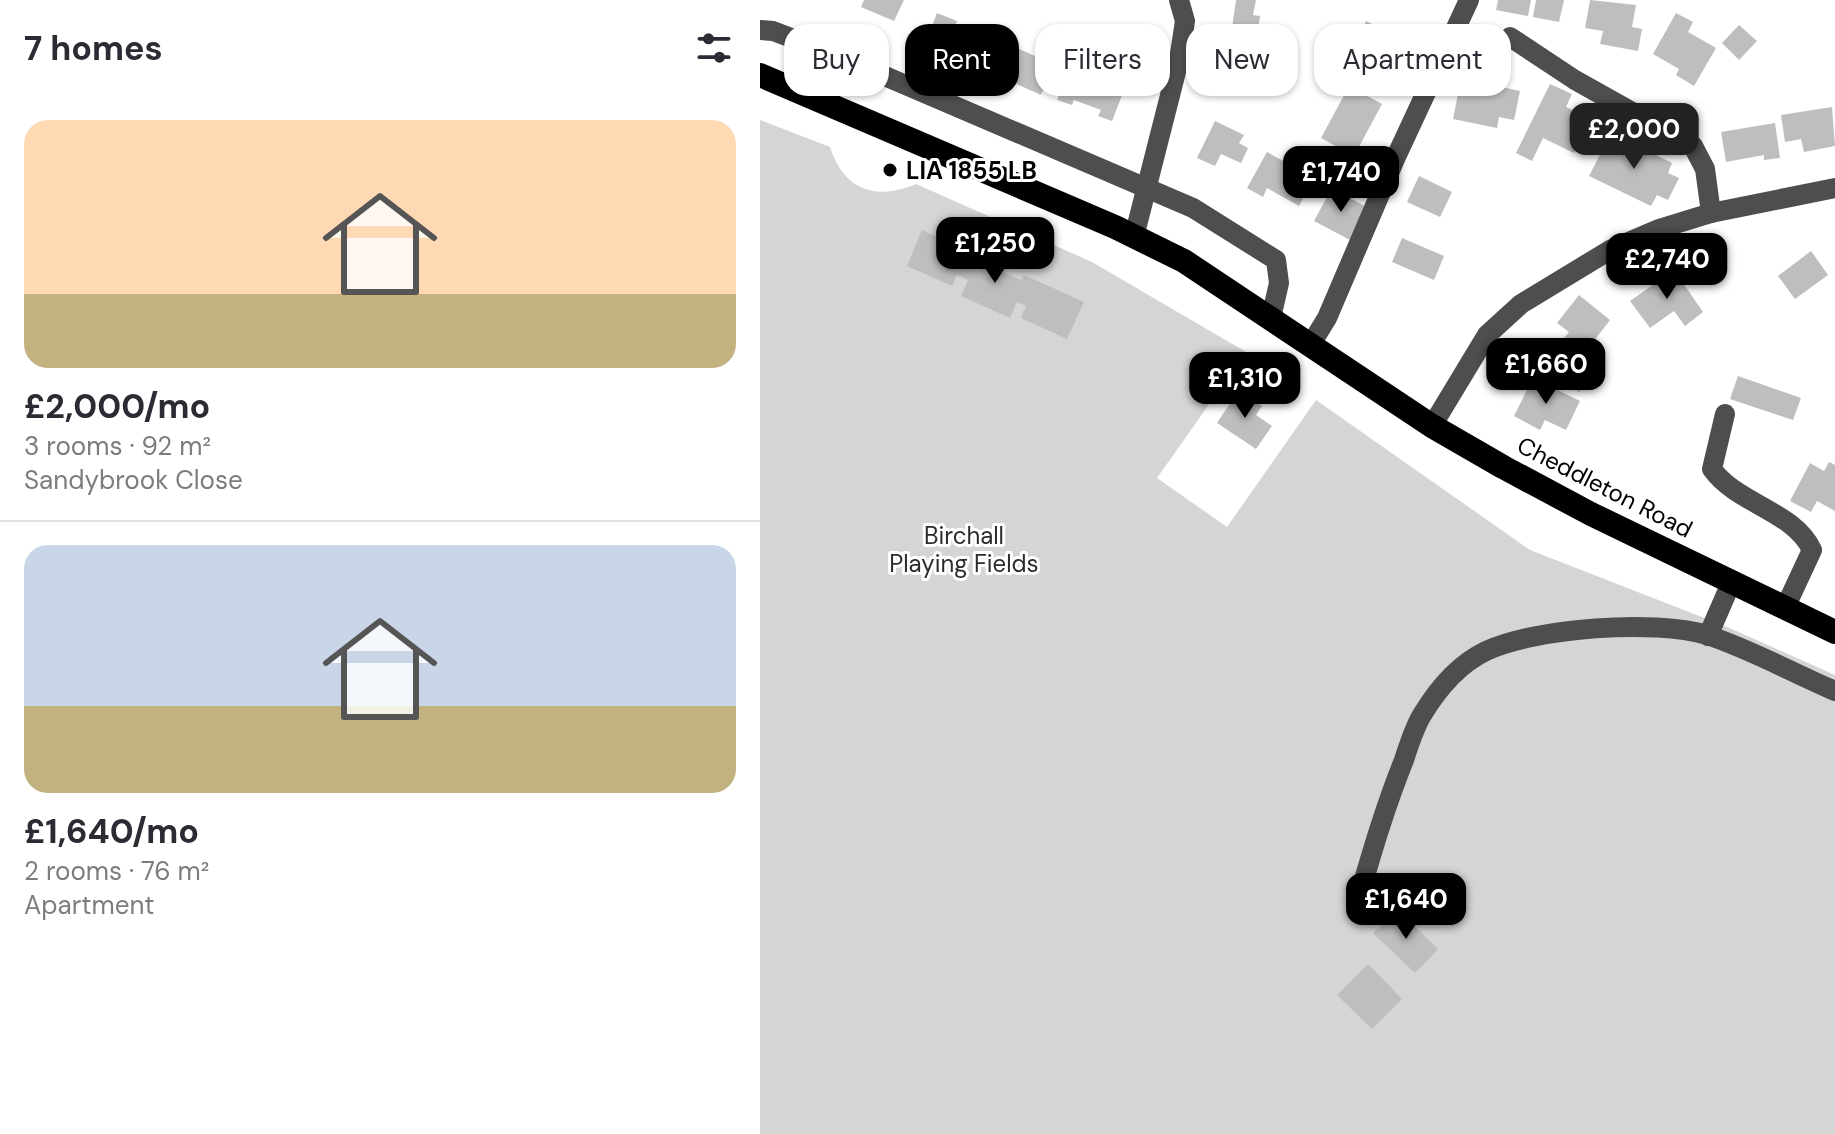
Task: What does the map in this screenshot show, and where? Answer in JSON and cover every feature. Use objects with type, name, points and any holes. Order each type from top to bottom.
[{"type":"highway","name":"Cheddleton Road","points":[[760,75],[1184,261],[1432,426],[1591,514],[1835,632]]},
{"type":"street","points":[[1134,237],[1179,60],[1185,21],[1179,0]]},
{"type":"street","points":[[1311,344],[1327,318],[1395,159],[1469,0]]},
{"type":"street","points":[[760,30],[773,31],[831,53],[1193,208],[1276,260],[1279,283],[1271,318]]},
{"type":"street","points":[[1511,38],[1575,80],[1693,146],[1705,169],[1711,213]]},
{"type":"street","points":[[1432,426],[1487,335],[1521,304],[1610,250],[1659,229],[1711,213],[1835,188]]},
{"type":"street","points":[[1725,414],[1712,469],[1723,484],[1805,534],[1812,550],[1785,608]]},
{"type":"street","points":[[1708,636],[1731,583]]},
{"type":"street","points":[[1357,904],[1385,807],[1420,717],[1439,690],[1462,667],[1486,651],[1533,637],[1630,625],[1671,627],[1708,636],[1835,691]]},
{"type":"green space","name":"Birchall Playing Fields","points":[[760,120],[830,147],[844,173],[863,188],[887,191],[916,184],[1092,262],[1246,352],[1157,478],[1227,527],[1316,400],[1530,550],[1725,626],[1835,675],[1835,1134],[760,1134]]},
{"type":"building","points":[[864,0],[904,0],[894,21],[861,7]]},
{"type":"building","points":[[1236,0],[1256,0],[1253,15],[1260,16],[1259,24],[1233,24]]},
{"type":"building","points":[[1498,0],[1531,0],[1528,16],[1496,10]]},
{"type":"building","points":[[1536,0],[1564,0],[1559,22],[1533,17]]},
{"type":"building","points":[[1590,0],[1636,5],[1632,27],[1642,29],[1638,51],[1600,44],[1603,31],[1585,28]]},
{"type":"building","points":[[937,13],[957,21],[956,24],[933,24]]},
{"type":"building","points":[[1676,13],[1693,22],[1688,32],[1716,48],[1694,86],[1676,75],[1679,69],[1653,54]]},
{"type":"building","points":[[1739,25],[1757,41],[1739,60],[1722,43]]},
{"type":"building","points":[[1019,49],[1035,56],[1035,92],[1019,85]]},
{"type":"building","points":[[1550,84],[1572,94],[1566,107],[1591,119],[1574,153],[1543,138],[1532,161],[1516,153]]},
{"type":"building","points":[[1511,89],[1520,91],[1514,120],[1499,117],[1497,128],[1453,119],[1458,96],[1511,96]]},
{"type":"building","points":[[1059,96],[1122,96],[1112,121],[1098,116],[1101,110],[1074,100],[1072,105],[1057,100]]},
{"type":"building","points":[[1344,96],[1367,96],[1382,104],[1354,156],[1321,138]]},
{"type":"building","points":[[1832,107],[1835,146],[1804,152],[1801,139],[1785,142],[1781,115]]},
{"type":"building","points":[[1215,121],[1244,135],[1239,143],[1248,148],[1241,163],[1221,154],[1215,166],[1197,158]]},
{"type":"building","points":[[1775,123],[1780,158],[1764,160],[1764,155],[1726,162],[1721,132]]},
{"type":"building","points":[[1611,133],[1672,163],[1668,173],[1679,178],[1668,200],[1657,195],[1651,206],[1589,176]]},
{"type":"building","points":[[1267,152],[1314,178],[1299,206],[1267,188],[1263,197],[1247,188]]},
{"type":"building","points":[[1419,176],[1452,192],[1440,217],[1407,202]]},
{"type":"building","points":[[1332,188],[1368,208],[1350,240],[1314,221]]},
{"type":"building","points":[[922,230],[999,264],[996,269],[1021,280],[1024,275],[1084,302],[1067,339],[1021,318],[1026,306],[1017,302],[1010,318],[961,296],[968,280],[957,275],[952,286],[907,266]]},
{"type":"building","points":[[1402,238],[1444,256],[1434,280],[1392,262]]},
{"type":"building","points":[[1811,251],[1828,275],[1795,299],[1778,276]]},
{"type":"building","points":[[1674,270],[1703,312],[1685,326],[1674,311],[1650,328],[1630,301]]},
{"type":"building","points":[[1579,295],[1610,320],[1580,359],[1596,371],[1579,392],[1543,364],[1569,332],[1557,323]]},
{"type":"building","points":[[1738,376],[1801,398],[1793,420],[1730,399]]},
{"type":"building","points":[[1533,378],[1580,401],[1566,430],[1545,420],[1540,430],[1514,416]]},
{"type":"building","points":[[1239,390],[1262,406],[1256,415],[1272,426],[1256,449],[1217,423]]},
{"type":"building","points":[[1829,462],[1835,465],[1835,511],[1817,501],[1811,512],[1790,501],[1810,463],[1824,471]]},
{"type":"building","points":[[1397,909],[1438,949],[1415,973],[1373,933]]},
{"type":"building","points":[[1368,964],[1402,999],[1372,1029],[1337,995]]},
{"type":"place","name":"LIA 1855 LB","points":[[890,170]]}]
